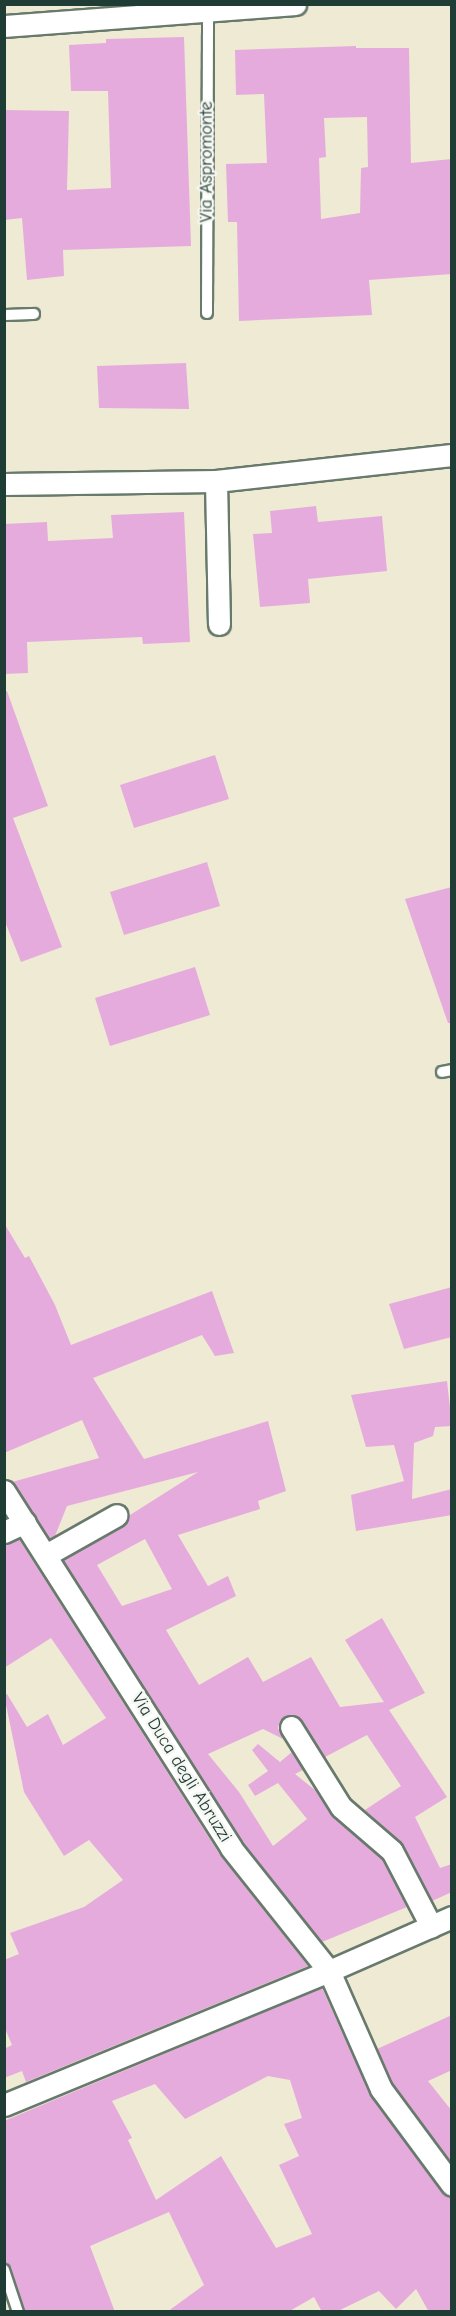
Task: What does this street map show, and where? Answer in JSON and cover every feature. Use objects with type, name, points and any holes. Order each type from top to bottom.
[{"type":"street","points":[[4,26],[208,8],[295,4]]},
{"type":"street","points":[[4,484],[216,481],[452,455]]},
{"type":"street","points":[[216,481],[219,624]]},
{"type":"street","name":"Via Duca degli Abruzzi","points":[[4,1491],[231,1848],[329,1971],[381,2089],[452,2185]]},
{"type":"street","points":[[46,1555],[117,1515]]},
{"type":"street","points":[[4,1532],[25,1522]]},
{"type":"street","points":[[291,1727],[341,1807],[393,1851],[431,1926]]},
{"type":"street","points":[[4,2105],[329,1971],[452,1917]]},
{"type":"lane","name":"Via Aspromonte","points":[[207,313],[208,8]]},
{"type":"lane","points":[[4,315],[34,314]]},
{"type":"lane","points":[[4,2270],[18,2312]]},
{"type":"building","points":[[184,37],[191,246],[63,250],[64,276],[27,280],[22,218],[4,220],[4,110],[69,111],[67,190],[111,188],[108,91],[71,91],[69,45],[106,43],[106,39]]},
{"type":"building","points":[[356,46],[356,48],[409,48],[411,163],[452,159],[452,274],[369,280],[372,315],[239,321],[237,222],[228,222],[226,164],[267,163],[264,94],[236,95],[235,50]],"holes":[[[367,117],[368,167],[361,168],[360,213],[321,219],[319,158],[326,157],[324,118]]]},
{"type":"building","points":[[186,363],[189,409],[99,408],[97,366]]},
{"type":"building","points":[[316,506],[318,522],[382,516],[387,571],[308,579],[310,603],[260,607],[253,534],[272,533],[270,511]]},
{"type":"building","points":[[184,512],[190,642],[143,644],[142,637],[27,642],[28,673],[4,674],[4,524],[47,522],[48,541],[113,538],[111,515]]},
{"type":"building","points":[[7,691],[48,806],[13,818],[62,947],[21,962],[4,919],[4,692]]},
{"type":"building","points":[[215,755],[229,799],[134,828],[120,785]]},
{"type":"building","points":[[207,862],[220,906],[124,935],[110,892]]},
{"type":"building","points":[[452,887],[452,1023],[448,1023],[405,899]]},
{"type":"building","points":[[195,967],[210,1015],[110,1046],[95,998]]},
{"type":"building","points":[[4,1223],[25,1258],[29,1256],[55,1305],[71,1345],[212,1291],[234,1353],[215,1356],[202,1335],[93,1378],[144,1459],[268,1421],[286,1491],[258,1501],[260,1509],[178,1535],[208,1586],[228,1576],[236,1596],[166,1630],[199,1685],[248,1657],[263,1682],[311,1657],[340,1707],[384,1702],[345,1640],[382,1618],[425,1693],[389,1710],[447,1797],[415,1817],[440,1868],[452,1864],[452,1892],[432,1901],[403,1845],[365,1810],[401,1786],[367,1735],[325,1757],[296,1716],[285,1716],[278,1728],[283,1739],[263,1729],[208,1754],[239,1792],[273,1846],[307,1819],[278,1783],[255,1796],[248,1785],[268,1771],[252,1750],[258,1744],[280,1762],[292,1752],[303,1770],[295,1774],[315,1790],[333,1817],[382,1859],[407,1907],[322,1942],[241,1841],[63,1560],[123,1526],[130,1515],[198,1472],[67,1506],[55,1536],[49,1539],[12,1482],[99,1458],[82,1420],[4,1453]],"holes":[[[145,1539],[172,1589],[122,1606],[97,1565]]]},
{"type":"building","points":[[452,1287],[452,1337],[404,1349],[389,1304]]},
{"type":"building","points":[[447,1381],[452,1426],[435,1427],[433,1436],[414,1443],[412,1499],[452,1489],[452,1515],[356,1531],[351,1495],[404,1481],[394,1445],[366,1447],[351,1395]]},
{"type":"building","points":[[19,1539],[220,1855],[308,1966],[26,2082],[22,2071],[4,2078],[4,2049],[12,2045],[4,2026],[4,1960],[19,1954],[10,1933],[84,1907],[123,1880],[89,1840],[64,1856],[24,1792],[4,1695],[7,1694],[27,1727],[48,1714],[63,1745],[106,1718],[51,1638],[4,1668],[4,1545]]},
{"type":"building","points":[[322,1988],[371,2096],[442,2193],[452,2197],[452,2312],[429,2312],[416,2289],[396,2309],[379,2291],[336,2312],[322,2312],[314,2297],[288,2312],[167,2312],[204,2285],[169,2212],[90,2246],[115,2312],[25,2312],[11,2268],[4,2263],[4,2121]],"holes":[[[268,2076],[290,2080],[302,2118],[284,2124],[299,2156],[279,2165],[312,2234],[276,2248],[221,2156],[156,2200],[128,2140],[132,2138],[112,2101],[155,2084],[185,2119]]]},
{"type":"building","points":[[452,2015],[452,2070],[428,2081],[452,2111],[452,2163],[392,2083],[377,2049]]}]
